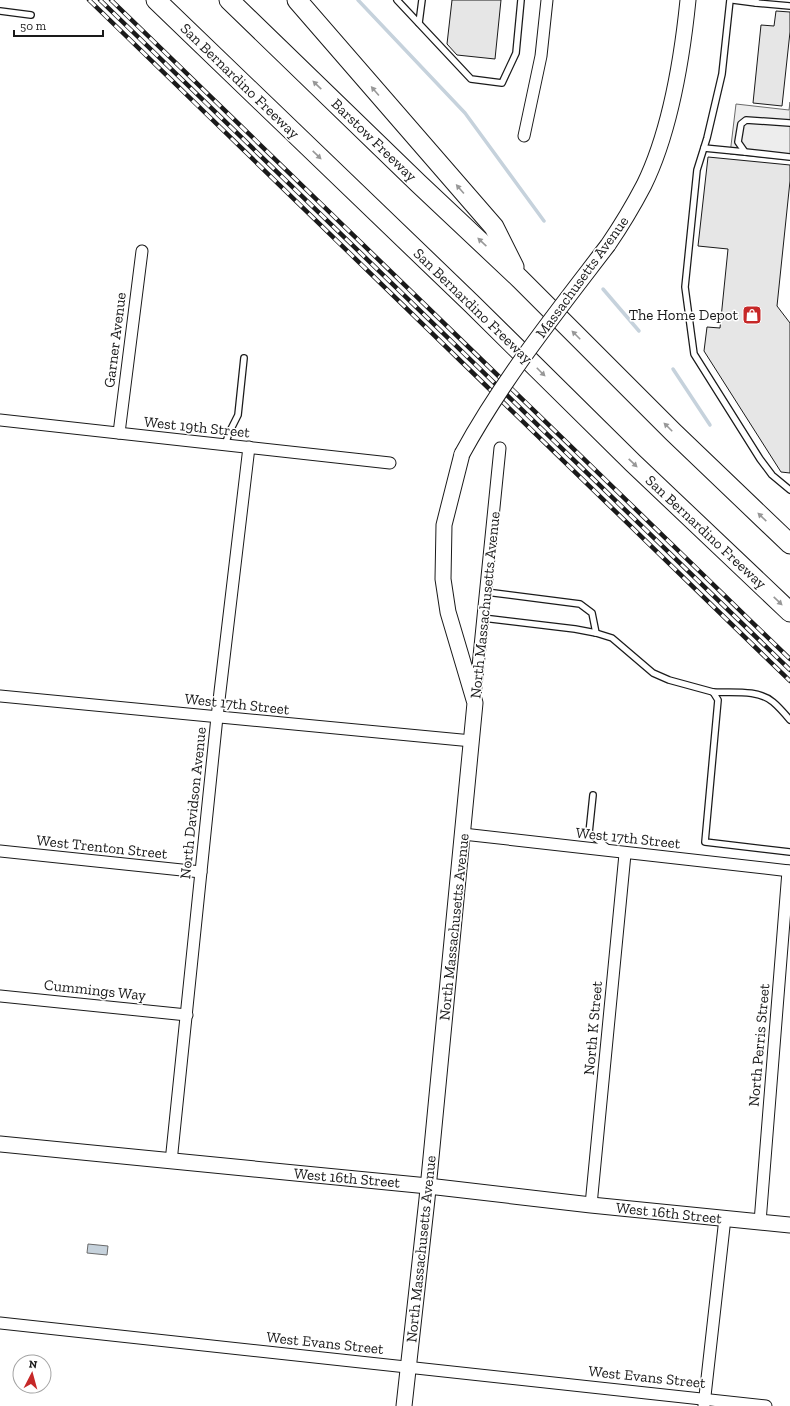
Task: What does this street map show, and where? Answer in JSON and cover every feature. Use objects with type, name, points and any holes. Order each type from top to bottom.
[{"type":"highway","name":"San Bernardino Freeway","points":[[156,0],[466,299],[633,463],[790,612]]},
{"type":"highway","name":"Barstow Freeway","points":[[229,0],[418,183],[520,279]]},
{"type":"highway","points":[[297,0],[494,227],[520,279],[673,432],[790,544]]},
{"type":"street","points":[[524,136],[541,56],[547,0]]},
{"type":"street","name":"Massachusetts Avenue","points":[[475,703],[448,612],[443,579],[444,525],[462,454],[484,414],[508,378],[608,245],[630,211],[644,184],[658,150],[680,59],[688,0]]},
{"type":"street","name":"Garner Avenue","points":[[119,433],[142,251]]},
{"type":"street","name":"West 19th Street","points":[[0,420],[390,463]]},
{"type":"street","name":"North Davidson Avenue","points":[[171,1162],[187,1015],[200,872],[249,447]]},
{"type":"street","name":"North Massachusetts Avenue","points":[[404,1406],[428,1186],[500,448]]},
{"type":"street","name":"West 17th Street","points":[[0,696],[472,742]]},
{"type":"street","name":"West 17th Street","points":[[463,834],[619,853],[789,871]]},
{"type":"street","name":"West Trenton Street","points":[[0,851],[200,872]]},
{"type":"street","name":"North K Street","points":[[591,1205],[619,853]]},
{"type":"street","name":"North Perris Street","points":[[760,1222],[789,871]]},
{"type":"street","name":"Cummings Way","points":[[0,996],[187,1015]]},
{"type":"street","name":"West 16th Street","points":[[0,1144],[171,1162],[428,1186],[591,1205],[790,1225]]},
{"type":"street","points":[[704,1402],[725,1218]]},
{"type":"street","name":"West Evans Street","points":[[0,1323],[184,1344],[408,1366],[704,1402],[766,1406]]},
{"type":"lane","points":[[397,0],[470,79],[502,83],[516,53],[521,0]]},
{"type":"lane","points":[[419,23],[422,0]]},
{"type":"lane","points":[[730,0],[722,74],[704,148],[697,170],[685,275],[685,287],[694,354],[760,459],[772,475],[790,490]]},
{"type":"lane","points":[[733,0],[756,1],[790,6]]},
{"type":"lane","points":[[0,11],[31,15]]},
{"type":"lane","points":[[745,152],[738,142],[741,124],[746,120],[790,123]]},
{"type":"lane","points":[[704,148],[790,157]]},
{"type":"lane","points":[[225,445],[238,415],[244,358]]},
{"type":"lane","points":[[486,592],[580,604],[592,613],[596,633]]},
{"type":"lane","points":[[483,618],[596,633],[612,638],[653,673],[669,680],[712,692],[747,693],[764,697],[773,701],[790,720]]},
{"type":"lane","points":[[712,692],[718,700],[705,842],[790,852]]},
{"type":"lane","points":[[593,794],[589,833],[619,853]]},
{"type":"shaded area","points":[[790,102],[790,160],[730,154],[736,104],[789,110]]},
{"type":"shaded area","points":[[88,1244],[108,1246],[107,1255],[87,1253]]},
{"type":"building","points":[[452,0],[501,0],[495,59],[457,55],[447,44]]},
{"type":"building","points":[[776,11],[790,12],[790,32],[782,106],[753,103],[761,25],[774,26]]},
{"type":"building","name":"The Home Depot","points":[[708,157],[790,165],[790,181],[777,306],[790,323],[790,473],[781,472],[704,351],[707,327],[720,328],[728,249],[698,246]]},
{"type":"waterway","points":[[358,0],[465,113],[544,221]]},
{"type":"waterway","points":[[603,289],[639,331]]},
{"type":"waterway","points":[[673,369],[710,425]]},
{"type":"railway","points":[[89,0],[790,681]]},
{"type":"railway","points":[[100,0],[790,670]]},
{"type":"railway","points":[[111,0],[790,659]]},
{"type":"place","name":"The Home Depot","points":[[752,315]]}]
